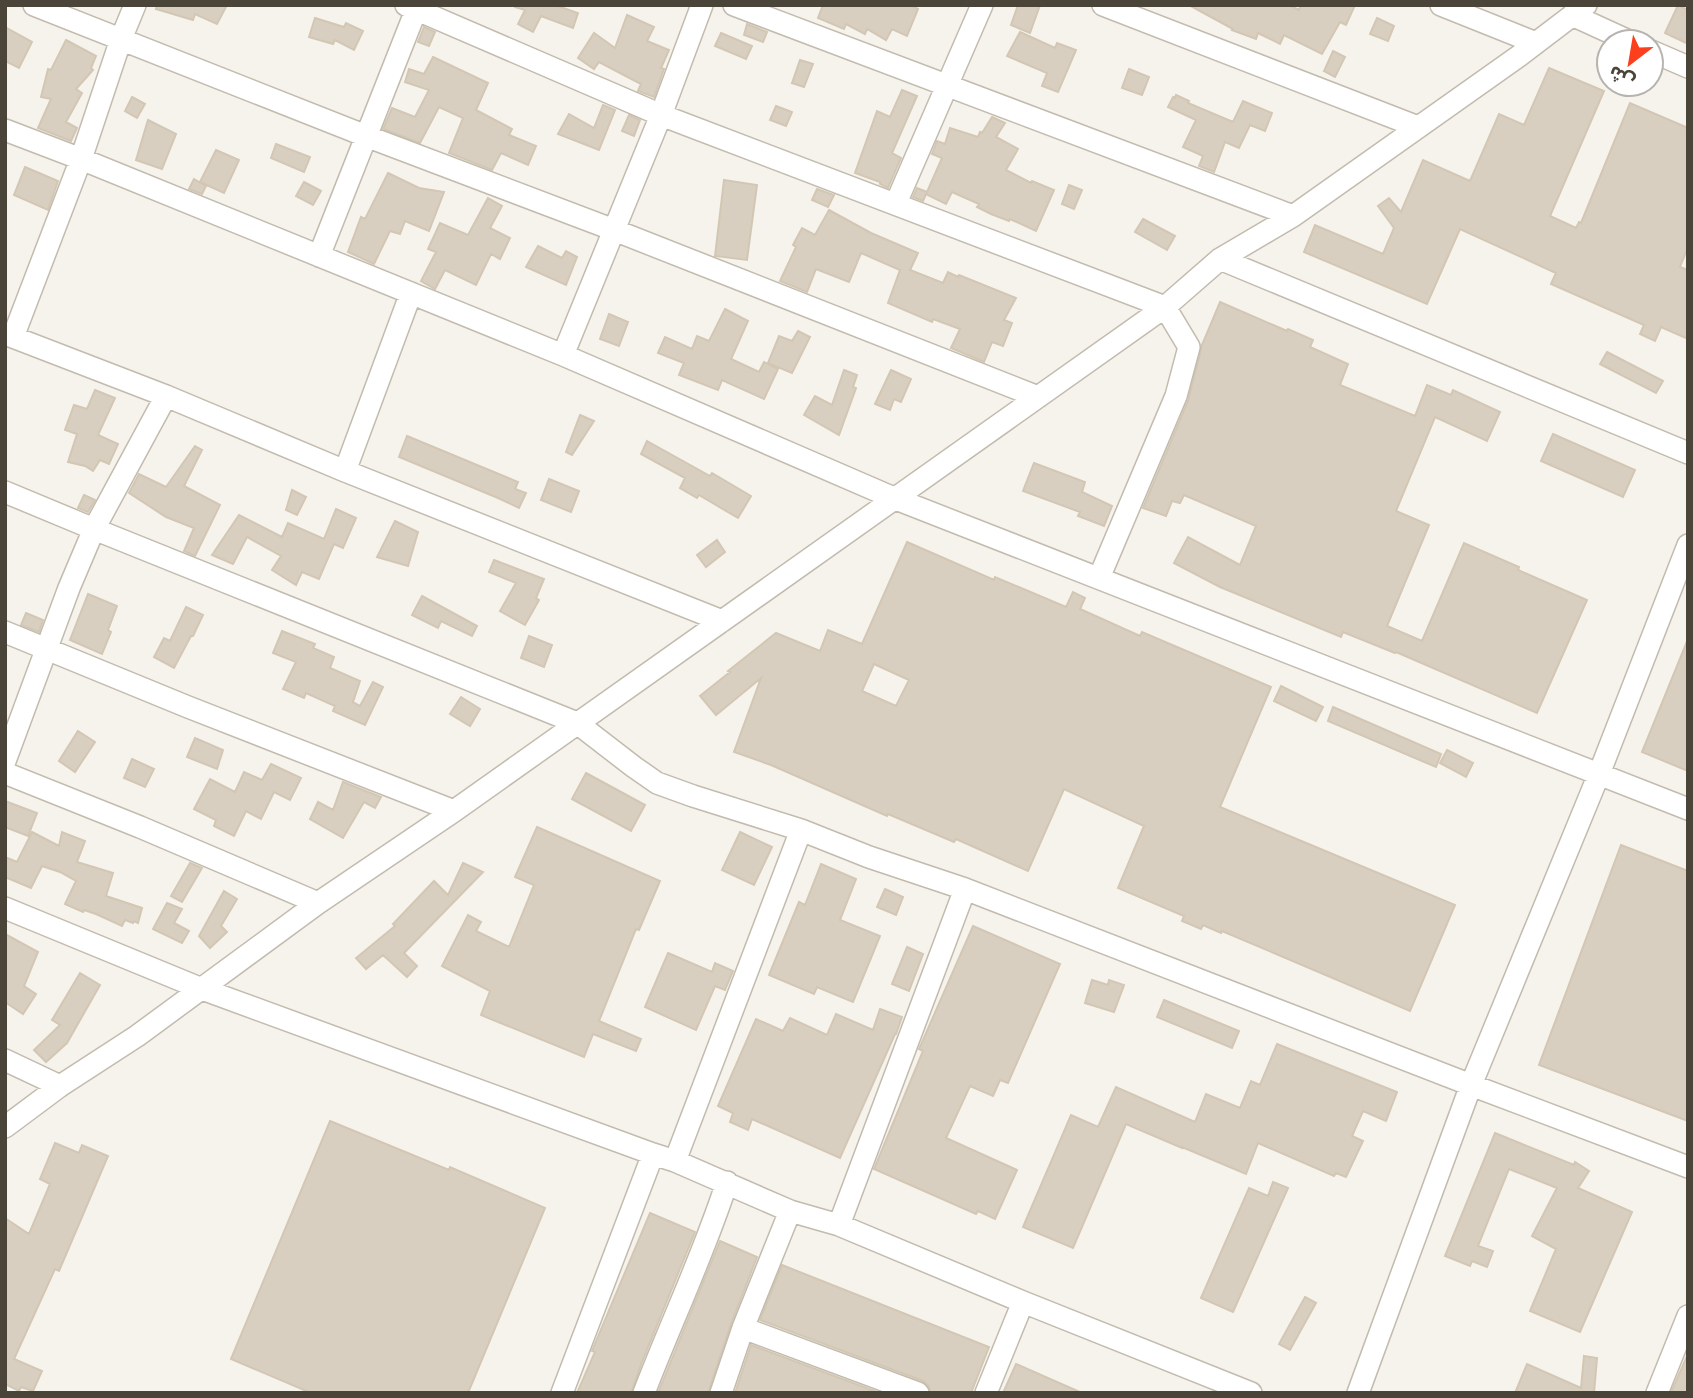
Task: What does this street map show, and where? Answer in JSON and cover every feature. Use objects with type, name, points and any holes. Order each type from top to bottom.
[{"type":"street","points":[[34,5],[1038,397]]},
{"type":"street","points":[[135,5],[81,159],[9,336],[166,396],[345,471],[722,621]]},
{"type":"street","points":[[563,355],[661,115],[702,5]]},
{"type":"street","points":[[734,5],[1293,216]]},
{"type":"street","points":[[896,203],[982,5]]},
{"type":"street","points":[[1103,5],[1418,127]]},
{"type":"street","points":[[1441,5],[1536,43]]},
{"type":"street","points":[[320,256],[413,7],[661,115],[1165,307],[1189,347],[1176,396],[1099,578]]},
{"type":"street","points":[[5,1127],[60,1086],[137,1036],[318,903],[454,811],[1165,307],[1220,259],[1293,216],[1579,10],[1609,28]]},
{"type":"street","points":[[1665,57],[1688,67]]},
{"type":"street","points":[[5,131],[81,159],[563,355],[896,499],[1688,808]]},
{"type":"street","points":[[1220,259],[1688,453]]},
{"type":"street","points":[[345,471],[411,293]]},
{"type":"street","points":[[5,761],[69,588],[94,529],[166,396]]},
{"type":"street","points":[[5,492],[577,723],[657,783],[801,830],[869,857],[965,889],[1688,1167]]},
{"type":"street","points":[[1358,1393],[1471,1085],[1599,774],[1688,545]]},
{"type":"street","points":[[5,632],[454,811]]},
{"type":"street","points":[[5,773],[318,903]]},
{"type":"street","points":[[675,1161],[801,830]]},
{"type":"street","points":[[839,1225],[965,889]]},
{"type":"street","points":[[5,908],[202,989],[675,1161],[790,1211],[839,1225],[1251,1393]]},
{"type":"street","points":[[5,1060],[60,1086]]},
{"type":"street","points":[[562,1393],[653,1154]]},
{"type":"street","points":[[644,1393],[701,1257],[727,1182]]},
{"type":"street","points":[[721,1393],[743,1328],[790,1211]]},
{"type":"street","points":[[986,1393],[1023,1302]]},
{"type":"street","points":[[1657,1393],[1688,1316]]},
{"type":"street","points":[[743,1328],[918,1393]]},
{"type":"building","points":[[157,5],[227,5],[217,24],[195,14],[193,20],[156,9]]},
{"type":"building","points":[[515,5],[555,5],[578,13],[573,28],[541,16],[533,32],[518,24],[525,10]]},
{"type":"building","points":[[823,5],[910,5],[918,9],[907,36],[892,29],[886,40],[867,29],[865,34],[846,24],[844,29],[818,18]]},
{"type":"building","points":[[1018,5],[1040,5],[1030,33],[1011,25]]},
{"type":"building","points":[[1189,5],[1289,5],[1299,10],[1301,5],[1355,5],[1346,25],[1340,22],[1322,54],[1284,35],[1280,44],[1258,33],[1256,39],[1232,30]]},
{"type":"building","points":[[1678,5],[1688,10],[1688,44],[1665,33]]},
{"type":"building","points":[[627,15],[654,27],[647,41],[669,50],[661,68],[664,69],[654,97],[638,91],[641,84],[599,62],[594,69],[578,58],[594,33],[615,48]]},
{"type":"building","points":[[315,18],[344,27],[346,23],[363,31],[354,50],[335,40],[333,44],[309,37]]},
{"type":"building","points":[[1377,18],[1394,26],[1388,41],[1370,34]]},
{"type":"building","points":[[747,24],[767,32],[763,42],[744,35]]},
{"type":"building","points":[[5,27],[32,42],[19,68],[5,61]]},
{"type":"building","points":[[424,27],[435,32],[429,46],[418,42]]},
{"type":"building","points":[[1020,32],[1055,48],[1057,43],[1076,50],[1058,92],[1042,86],[1047,73],[1007,56]]},
{"type":"building","points":[[721,33],[752,46],[746,59],[715,46]]},
{"type":"building","points":[[66,40],[96,56],[91,68],[93,70],[76,89],[82,93],[66,122],[77,128],[71,141],[38,128],[51,99],[41,97],[48,69],[51,70]]},
{"type":"building","points":[[1333,51],[1345,57],[1335,77],[1324,71]]},
{"type":"building","points":[[433,57],[488,83],[476,110],[512,129],[509,135],[536,146],[528,165],[501,153],[492,170],[449,153],[463,118],[439,107],[420,143],[383,129],[392,108],[415,117],[429,90],[405,82],[409,69],[424,74]]},
{"type":"building","points":[[800,60],[813,64],[804,87],[792,83]]},
{"type":"building","points":[[1549,68],[1595,87],[1595,98],[1601,98],[1550,216],[1576,228],[1579,222],[1581,223],[1630,103],[1688,128],[1688,247],[1680,267],[1688,270],[1688,339],[1661,327],[1655,341],[1640,334],[1644,325],[1551,284],[1556,273],[1460,229],[1427,304],[1304,252],[1315,225],[1383,254],[1394,228],[1378,206],[1389,198],[1401,212],[1423,160],[1470,181],[1499,114],[1524,125]]},
{"type":"building","points":[[1129,69],[1149,77],[1142,95],[1122,88]]},
{"type":"building","points":[[902,90],[917,96],[892,153],[901,158],[888,188],[880,182],[855,173],[877,111],[890,117]]},
{"type":"building","points":[[1176,95],[1233,122],[1243,101],[1272,113],[1265,131],[1250,125],[1239,148],[1225,142],[1214,172],[1199,166],[1203,156],[1183,147],[1196,120],[1168,107]]},
{"type":"building","points":[[132,97],[145,104],[137,118],[125,111]]},
{"type":"building","points":[[603,105],[615,110],[599,150],[558,134],[569,114],[594,128]]},
{"type":"building","points":[[776,106],[792,112],[786,126],[770,120]]},
{"type":"building","points":[[629,115],[640,120],[634,136],[622,131]]},
{"type":"building","points":[[992,117],[1005,123],[996,137],[1018,149],[1006,170],[1031,183],[1032,181],[1054,190],[1036,231],[991,214],[977,207],[979,204],[952,192],[946,204],[926,194],[923,201],[913,197],[917,188],[927,192],[942,158],[932,154],[937,141],[945,144],[950,128],[978,137]]},
{"type":"building","points":[[148,120],[176,134],[162,169],[136,160]]},
{"type":"building","points":[[276,144],[310,157],[304,172],[271,158]]},
{"type":"building","points":[[216,150],[239,160],[224,193],[200,182]]},
{"type":"building","points":[[25,167],[58,181],[48,210],[14,195]]},
{"type":"building","points":[[388,173],[419,188],[444,192],[429,231],[405,221],[400,234],[390,231],[374,264],[348,252],[361,217],[365,219]]},
{"type":"building","points":[[194,179],[206,186],[202,194],[189,189]]},
{"type":"building","points":[[724,180],[757,185],[747,260],[715,256]]},
{"type":"building","points":[[304,182],[321,191],[313,205],[296,196]]},
{"type":"building","points":[[1069,185],[1082,190],[1074,209],[1062,204]]},
{"type":"building","points":[[817,189],[834,195],[828,207],[812,200]]},
{"type":"building","points":[[488,198],[502,206],[490,228],[510,238],[500,259],[491,254],[476,285],[445,270],[435,289],[421,281],[436,252],[428,249],[440,223],[468,235]]},
{"type":"building","points":[[829,210],[871,233],[918,253],[910,270],[943,283],[948,272],[1016,298],[1004,320],[1012,323],[1003,346],[992,342],[984,362],[951,348],[960,329],[933,319],[932,322],[888,303],[900,270],[861,253],[849,282],[816,269],[807,292],[780,281],[802,228],[815,235]]},
{"type":"building","points":[[1143,219],[1175,236],[1167,250],[1135,232]]},
{"type":"building","points":[[538,246],[562,258],[566,251],[577,257],[566,285],[526,267]]},
{"type":"building","points":[[1220,302],[1313,340],[1310,347],[1348,364],[1340,385],[1415,416],[1427,385],[1451,395],[1453,390],[1500,412],[1487,441],[1435,417],[1396,511],[1429,525],[1387,626],[1422,641],[1464,543],[1587,600],[1537,713],[1396,652],[1343,632],[1341,637],[1220,587],[1174,563],[1188,537],[1240,565],[1256,526],[1184,495],[1180,503],[1172,501],[1166,516],[1143,508],[1188,401],[1202,345]]},
{"type":"building","points":[[725,309],[748,321],[731,359],[759,372],[764,362],[778,369],[764,399],[722,380],[718,390],[679,375],[684,363],[658,353],[665,337],[692,349],[697,336],[709,341]]},
{"type":"building","points":[[609,314],[628,322],[619,346],[600,339]]},
{"type":"building","points":[[798,331],[810,337],[792,373],[768,363],[779,336],[792,341]]},
{"type":"building","points":[[1607,352],[1663,381],[1656,393],[1600,364]]},
{"type":"building","points":[[844,370],[857,375],[853,387],[856,388],[839,435],[804,415],[815,396],[832,405]]},
{"type":"building","points":[[891,370],[911,379],[901,402],[894,399],[890,410],[875,404]]},
{"type":"building","points":[[95,390],[115,398],[98,435],[118,444],[109,464],[100,460],[93,471],[68,462],[77,434],[65,430],[74,405],[87,409]]},
{"type":"building","points":[[580,415],[594,421],[572,455],[566,452]]},
{"type":"building","points":[[1553,434],[1635,470],[1623,497],[1541,461]]},
{"type":"building","points":[[407,436],[518,482],[515,489],[526,493],[519,508],[399,457]]},
{"type":"building","points":[[647,441],[751,496],[738,518],[699,495],[697,498],[680,488],[685,478],[641,454]]},
{"type":"building","points":[[195,446],[202,450],[184,486],[220,505],[195,556],[184,551],[194,528],[166,517],[129,493],[139,474],[166,487]]},
{"type":"building","points":[[1034,463],[1085,482],[1082,492],[1112,506],[1104,526],[1078,516],[1080,512],[1023,491]]},
{"type":"building","points":[[549,479],[579,491],[571,512],[541,500]]},
{"type":"building","points":[[292,490],[306,497],[297,515],[286,510]]},
{"type":"building","points":[[84,495],[95,500],[88,512],[78,508]]},
{"type":"building","points":[[336,509],[356,518],[343,548],[334,544],[319,579],[302,572],[296,585],[272,570],[281,556],[247,537],[233,564],[212,555],[239,515],[282,537],[288,523],[324,539]]},
{"type":"building","points":[[395,521],[418,532],[408,566],[377,557]]},
{"type":"building","points":[[717,540],[725,552],[706,567],[697,555]]},
{"type":"building","points":[[907,542],[994,580],[995,577],[1066,607],[1073,592],[1085,598],[1080,609],[1140,636],[1142,632],[1271,687],[1220,807],[1455,905],[1410,1011],[1222,931],[1221,933],[1203,925],[1201,929],[1182,921],[1184,916],[1118,888],[1144,826],[1064,789],[1028,871],[956,839],[954,842],[888,814],[887,816],[771,765],[734,752],[761,678],[716,715],[700,696],[776,633],[820,651],[828,630],[862,644]],"holes":[[[874,664],[909,680],[896,706],[862,691]]]},
{"type":"building","points":[[494,560],[544,579],[536,598],[539,600],[525,625],[500,611],[516,583],[489,572]]},
{"type":"building","points":[[88,594],[117,606],[102,654],[70,640]]},
{"type":"building","points":[[422,596],[477,626],[472,636],[441,621],[438,628],[412,615]]},
{"type":"building","points":[[186,607],[203,615],[174,668],[154,657],[164,638],[170,641]]},
{"type":"building","points":[[26,613],[43,620],[39,632],[21,625]]},
{"type":"building","points":[[282,631],[315,644],[313,648],[334,657],[330,668],[360,681],[353,702],[360,706],[373,682],[383,687],[365,725],[333,711],[335,706],[306,693],[304,698],[283,689],[296,662],[273,653]]},
{"type":"building","points":[[529,636],[552,645],[544,667],[521,658]]},
{"type":"building","points":[[1688,639],[1688,771],[1642,752]]},
{"type":"building","points":[[1281,686],[1323,707],[1316,721],[1274,701]]},
{"type":"building","points":[[461,697],[480,709],[470,726],[450,714]]},
{"type":"building","points":[[1333,707],[1441,754],[1436,767],[1328,721]]},
{"type":"building","points":[[78,731],[95,742],[75,772],[59,761]]},
{"type":"building","points":[[195,738],[223,750],[217,769],[187,757]]},
{"type":"building","points":[[1447,750],[1473,763],[1466,777],[1440,763]]},
{"type":"building","points":[[132,759],[154,769],[145,787],[124,778]]},
{"type":"building","points":[[271,764],[301,778],[290,800],[274,792],[261,819],[246,811],[234,836],[214,826],[216,820],[194,809],[210,779],[235,792],[244,772],[262,780]]},
{"type":"building","points":[[586,773],[645,805],[631,831],[572,799]]},
{"type":"building","points":[[343,782],[381,797],[375,808],[364,802],[343,838],[310,819],[318,802],[333,810]]},
{"type":"building","points":[[5,801],[37,813],[28,836],[5,827]]},
{"type":"building","points":[[537,827],[660,881],[639,930],[636,929],[599,1021],[641,1039],[636,1051],[593,1034],[584,1057],[481,1015],[490,991],[442,966],[468,915],[481,922],[476,931],[509,947],[534,885],[515,877]]},
{"type":"building","points":[[32,832],[59,846],[62,832],[85,841],[77,862],[113,873],[106,896],[142,908],[138,923],[125,920],[122,926],[65,904],[76,881],[60,872],[42,866],[31,888],[5,877],[5,857],[17,862]]},
{"type":"building","points":[[740,832],[772,847],[754,885],[722,870]]},
{"type":"building","points":[[1621,845],[1688,871],[1688,1121],[1539,1065]]},
{"type":"building","points":[[190,863],[202,868],[182,902],[171,896]]},
{"type":"building","points":[[463,863],[483,872],[404,953],[417,966],[407,977],[383,955],[366,969],[356,958],[395,926],[393,924],[434,881],[448,895]]},
{"type":"building","points":[[821,864],[856,879],[840,920],[880,936],[853,1002],[817,987],[814,994],[769,975],[799,902],[805,905]]},
{"type":"building","points":[[885,889],[903,897],[896,915],[877,907]]},
{"type":"building","points":[[224,891],[237,899],[221,926],[227,932],[210,948],[199,936]]},
{"type":"building","points":[[167,903],[182,909],[174,923],[189,931],[182,943],[153,929]]},
{"type":"building","points":[[973,926],[1060,964],[1008,1083],[1000,1080],[993,1096],[970,1086],[946,1138],[1017,1170],[995,1219],[978,1211],[976,1214],[874,1169],[923,1051],[919,1049]]},
{"type":"building","points":[[5,934],[38,952],[24,986],[36,994],[23,1014],[5,1002]]},
{"type":"building","points":[[907,947],[923,954],[909,991],[892,984]]},
{"type":"building","points":[[668,953],[712,972],[715,963],[733,971],[725,990],[715,986],[696,1030],[645,1007]]},
{"type":"building","points":[[80,973],[100,985],[67,1043],[46,1062],[34,1050],[60,1025],[52,1020]]},
{"type":"building","points":[[1092,980],[1108,985],[1109,980],[1124,985],[1114,1012],[1085,1003]]},
{"type":"building","points":[[1164,1000],[1239,1031],[1232,1048],[1157,1017]]},
{"type":"building","points":[[880,1009],[902,1017],[840,1158],[752,1119],[748,1130],[730,1122],[733,1113],[718,1106],[756,1019],[783,1031],[790,1018],[827,1035],[836,1014],[873,1030]]},
{"type":"building","points":[[1277,1044],[1397,1092],[1386,1121],[1363,1111],[1352,1136],[1363,1141],[1346,1177],[1336,1173],[1334,1176],[1258,1143],[1246,1174],[1126,1124],[1073,1248],[1023,1227],[1071,1115],[1098,1127],[1116,1087],[1195,1122],[1206,1094],[1240,1108],[1251,1081],[1260,1085]]},
{"type":"building","points":[[330,1121],[449,1170],[450,1167],[545,1208],[468,1393],[311,1393],[231,1359]]},
{"type":"building","points":[[1495,1133],[1574,1165],[1575,1162],[1589,1171],[1578,1188],[1632,1212],[1580,1332],[1530,1311],[1556,1249],[1532,1236],[1557,1188],[1509,1169],[1478,1246],[1493,1251],[1487,1267],[1472,1261],[1470,1266],[1445,1256]]},
{"type":"building","points":[[55,1143],[79,1153],[82,1145],[108,1156],[59,1271],[55,1269],[14,1359],[42,1371],[33,1391],[21,1387],[19,1391],[5,1384],[5,1218],[29,1234],[50,1184],[40,1179]]},
{"type":"building","points":[[1273,1182],[1288,1188],[1233,1312],[1201,1298],[1249,1188],[1268,1196]]},
{"type":"building","points":[[650,1213],[695,1232],[631,1393],[577,1393],[595,1352],[592,1351],[594,1346]]},
{"type":"building","points":[[720,1241],[757,1257],[708,1393],[658,1393]]},
{"type":"building","points":[[782,1265],[989,1347],[971,1393],[931,1393],[923,1381],[760,1320]]},
{"type":"building","points":[[1305,1297],[1316,1303],[1290,1350],[1279,1344]]},
{"type":"building","points":[[751,1345],[880,1393],[735,1393]]},
{"type":"building","points":[[1688,1354],[1688,1393],[1671,1393],[1672,1390]]},
{"type":"building","points":[[1584,1356],[1597,1358],[1594,1393],[1515,1393],[1527,1364],[1581,1388]]},
{"type":"building","points":[[1016,1364],[1082,1393],[1003,1393]]}]
